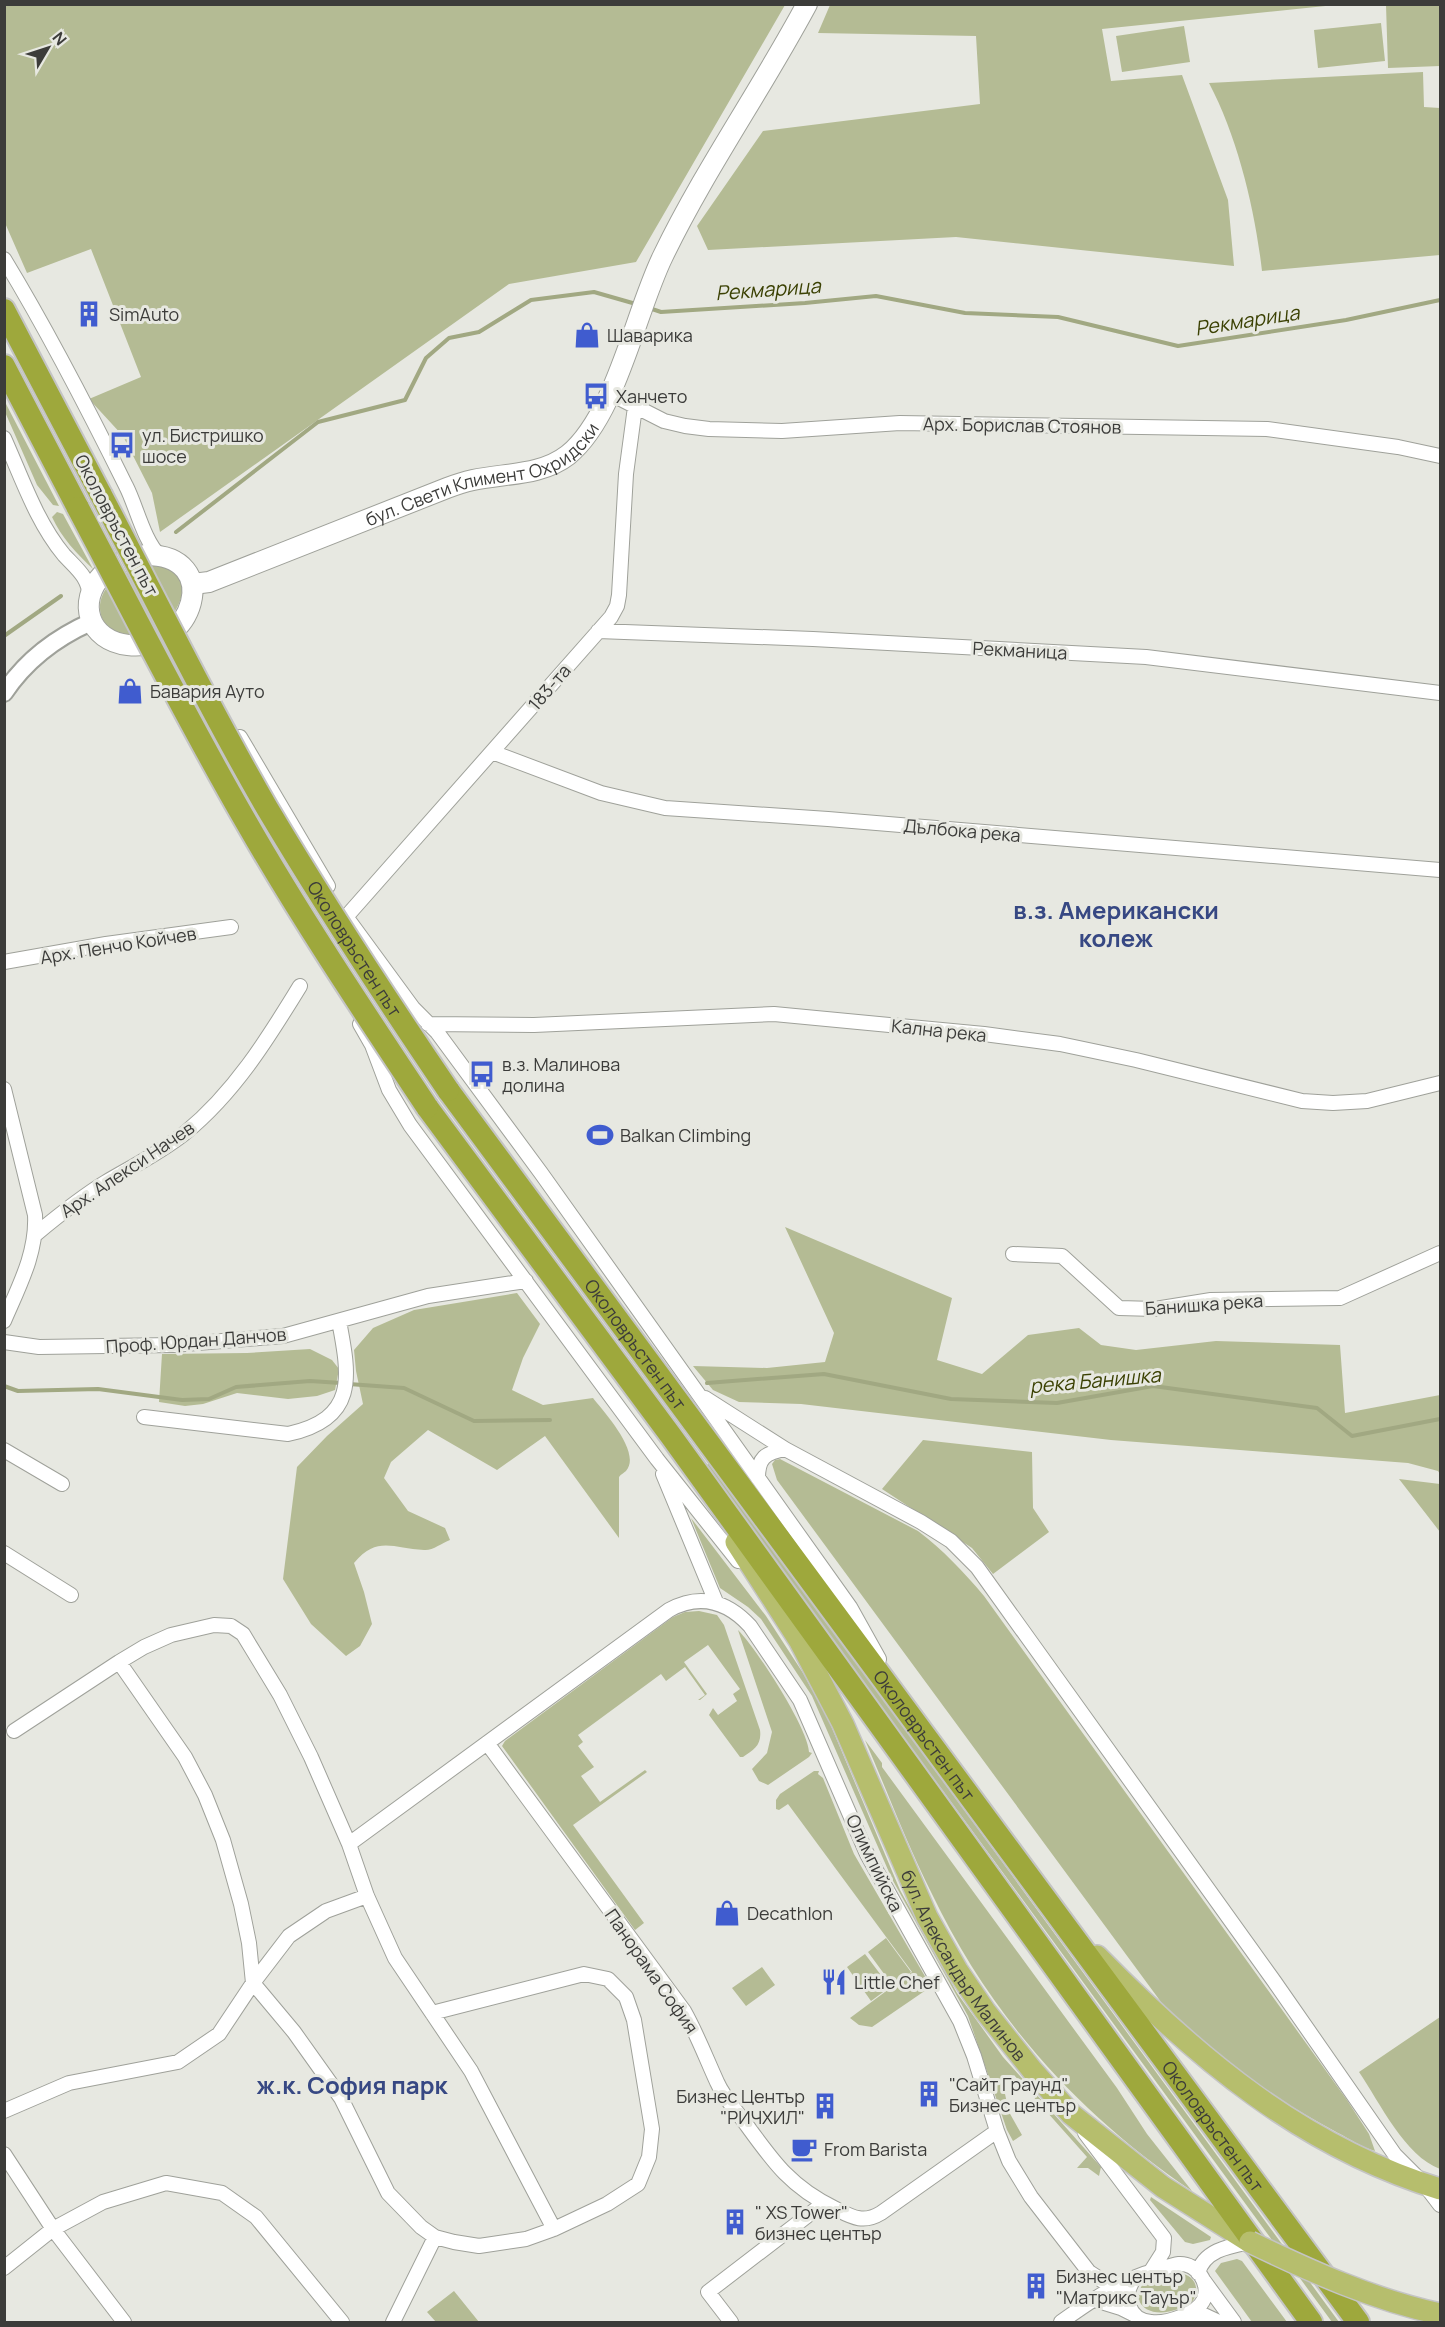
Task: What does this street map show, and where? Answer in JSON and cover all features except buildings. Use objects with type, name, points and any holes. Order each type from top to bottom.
[{"type":"highway","name":"Околовръстен път","points":[[4,310],[216,715],[267,807],[368,971],[448,1090],[1358,2322]]},
{"type":"highway","name":"Околовръстен път","points":[[4,366],[194,729],[245,820],[314,935],[427,1107],[672,1436],[1311,2322]]},
{"type":"highway","points":[[799,1640],[965,1844]]},
{"type":"main road","name":"бул. Свети Климент Охридски","points":[[193,584],[209,582],[447,488],[472,480],[536,471],[553,464],[582,442],[595,425],[657,269],[695,195],[807,4]]},
{"type":"main road","points":[[145,555],[160,556],[182,567],[193,584],[192,603],[183,620],[161,638],[128,645],[105,637],[91,622],[90,598],[96,584],[115,565],[128,559],[145,555]]},
{"type":"main road","name":"бул. Александър Малинов","points":[[672,1436],[782,1617],[799,1640],[843,1724],[912,1887],[940,1941],[985,2011],[1032,2070],[1071,2114],[1162,2187],[1250,2242],[1331,2279],[1382,2298],[1440,2314]]},
{"type":"main road","points":[[1058,1917],[1201,2056],[1254,2096],[1306,2129],[1357,2156],[1395,2174],[1432,2187]]},
{"type":"street","points":[[4,259],[69,372],[129,491],[151,545],[160,556]]},
{"type":"street","name":"Арх. Борислав Стоянов","points":[[609,393],[664,421],[709,429],[782,430],[900,423],[1266,429],[1387,445],[1440,456]]},
{"type":"street","name":"183-та","points":[[346,917],[611,617],[619,595],[626,474],[635,407]]},
{"type":"street","points":[[4,438],[40,520],[57,546],[85,577],[90,598]]},
{"type":"street","points":[[183,620],[184,637],[275,800],[346,917],[413,1008],[437,1032],[541,1173],[850,1607],[917,1726]]},
{"type":"street","points":[[4,693],[16,676],[45,648],[91,622]]},
{"type":"street","name":"Рекманица","points":[[598,631],[813,639],[1146,657],[1440,693]]},
{"type":"street","points":[[128,645],[140,651],[147,660],[246,838],[372,1045],[395,1103],[657,1459],[782,1617]]},
{"type":"street","name":"Дълбока река","points":[[492,752],[601,793],[665,808],[840,819],[1440,870]]},
{"type":"street","name":"Арх. Пенчо Койчев","points":[[4,962],[106,944],[231,927]]},
{"type":"street","name":"Арх. Алекси Начев","points":[[36,1234],[82,1197],[148,1159],[184,1134],[216,1106],[263,1047],[300,986]]},
{"type":"street","name":"Кална река","points":[[380,1065],[380,1040],[391,1025],[405,1019],[413,1018],[429,1025],[534,1025],[774,1014],[1059,1044],[1136,1060],[1302,1101],[1367,1101],[1440,1083]]},
{"type":"street","points":[[4,1089],[35,1215],[36,1234],[33,1252],[4,1321]]},
{"type":"street","name":"Банишка река","points":[[1013,1254],[1062,1256],[1119,1308],[1155,1309],[1211,1300],[1340,1298],[1440,1253]]},
{"type":"street","name":"Проф. Юрдан Данчов","points":[[4,1342],[39,1347],[173,1345],[283,1336],[428,1296],[526,1281]]},
{"type":"street","points":[[144,1417],[288,1434],[306,1430],[326,1419],[339,1406],[344,1393],[347,1366],[339,1321]]},
{"type":"street","points":[[700,1396],[785,1449],[921,1522],[951,1541],[977,1568],[1274,1981],[1395,2155],[1432,2187],[1440,2205]]},
{"type":"street","points":[[758,1479],[758,1465],[765,1456],[772,1451],[785,1449]]},
{"type":"street","points":[[4,1450],[62,1484]]},
{"type":"street","points":[[349,1844],[669,1610],[696,1600],[716,1602],[657,1459]]},
{"type":"street","points":[[4,1553],[71,1594]]},
{"type":"street","name":"Олимпийска","points":[[716,1602],[734,1611],[750,1626],[800,1700],[867,1854],[960,2021],[1009,2161],[1031,2197],[1089,2272]]},
{"type":"street","points":[[14,1731],[119,1662],[171,1635],[214,1625],[231,1626],[243,1634],[280,1695],[306,1747],[349,1844],[367,1896],[395,1958],[471,2071],[554,2229]]},
{"type":"street","points":[[119,1662],[185,1757],[205,1795],[223,1840],[241,1904],[249,1943],[253,1983],[294,2032],[341,2098],[388,2193],[421,2227],[435,2236],[479,2246],[526,2239],[554,2229],[607,2204],[638,2184],[649,2157],[652,2129],[634,2020],[626,1997],[608,1979],[584,1974],[432,2013]]},
{"type":"street","name":"Панорама София","points":[[487,1743],[684,2012],[696,2032],[724,2094],[777,2167],[800,2188],[824,2203],[861,2220],[873,2218],[997,2131]]},
{"type":"street","points":[[4,2111],[69,2083],[177,2062],[219,2034],[253,1983],[289,1936],[326,1911],[367,1896]]},
{"type":"street","points":[[1071,2114],[1164,2238],[1163,2252],[1151,2271]]},
{"type":"street","points":[[4,2154],[53,2229],[124,2322]]},
{"type":"street","points":[[4,2268],[53,2229],[103,2202],[166,2183],[222,2193],[256,2217],[342,2322]]},
{"type":"street","points":[[731,2322],[708,2292],[824,2203]]},
{"type":"street","points":[[393,2322],[435,2236]]},
{"type":"street","points":[[1186,2315],[1197,2309],[1203,2302],[1205,2292],[1201,2277],[1203,2261],[1213,2253],[1250,2242]]},
{"type":"street","points":[[1060,2322],[1129,2281],[1151,2271],[1178,2264],[1193,2268],[1234,2322]]},
{"type":"street","points":[[1089,2272],[1103,2281],[1129,2281]]},
{"type":"street","points":[[1089,2272],[1091,2290],[1095,2300]]},
{"type":"street","points":[[1129,2281],[1127,2293],[1129,2305],[1136,2315]]},
{"type":"street","points":[[1095,2300],[1121,2308],[1146,2321],[1155,2322],[1186,2315],[1204,2315],[1219,2322]]},
{"type":"green space","points":[[830,4],[1335,5],[1102,29],[1111,81],[1182,75],[1228,200],[1234,266],[956,237],[708,250],[697,226],[763,131],[980,104],[976,36],[818,33]]},
{"type":"green space","points":[[4,5],[785,5],[636,262],[509,284],[160,532],[152,493],[123,436],[89,399],[141,377],[91,249],[27,273],[5,223]]},
{"type":"green space","points":[[1386,5],[1440,5],[1440,66],[1388,68]]},
{"type":"green space","points":[[1381,23],[1385,61],[1318,68],[1314,30]]},
{"type":"green space","points":[[1184,26],[1190,62],[1122,72],[1116,36]]},
{"type":"green space","points":[[1423,72],[1424,107],[1440,108],[1440,255],[1262,271],[1244,175],[1229,127],[1209,83]]},
{"type":"green space","points":[[5,402],[59,506],[53,505],[37,485],[5,412]]},
{"type":"green space","points":[[57,512],[63,514],[93,569],[60,531],[52,517]]},
{"type":"green space","points":[[147,566],[166,568],[178,576],[182,587],[180,600],[173,613],[162,625],[146,632],[128,635],[118,633],[105,623],[101,616],[101,600],[104,592],[118,578]]},
{"type":"green space","points":[[785,1227],[952,1298],[937,1360],[982,1374],[1028,1335],[1079,1328],[1101,1345],[1136,1350],[1216,1341],[1340,1345],[1345,1413],[1440,1395],[1440,1474],[1438,1471],[1408,1463],[1111,1440],[801,1404],[739,1402],[713,1390],[693,1366],[767,1368],[825,1362],[834,1333]]},
{"type":"green space","points":[[517,1293],[540,1324],[523,1358],[512,1390],[543,1405],[593,1398],[620,1433],[629,1454],[630,1463],[619,1477],[619,1538],[545,1436],[497,1470],[428,1430],[391,1462],[384,1478],[408,1511],[445,1528],[450,1540],[427,1550],[379,1546],[363,1554],[354,1563],[372,1624],[360,1646],[346,1656],[311,1624],[283,1579],[297,1467],[363,1404],[354,1350],[373,1328],[414,1310]]},
{"type":"green space","points":[[310,1349],[332,1360],[339,1369],[335,1390],[317,1396],[288,1399],[237,1393],[203,1404],[185,1406],[159,1402],[162,1354],[247,1353]]},
{"type":"green space","points":[[923,1440],[1032,1452],[1033,1508],[1049,1532],[993,1574],[972,1548],[882,1489]]},
{"type":"green space","points":[[780,1459],[918,1531],[945,1554],[984,1596],[1347,2100],[1369,2134],[1375,2151],[1361,2146],[1314,2120],[1244,2075],[1200,2040],[1161,2002],[777,1480],[772,1464],[775,1460]]},
{"type":"green space","points":[[710,1463],[1339,2322],[1332,2322],[705,1466]]},
{"type":"green space","points":[[1399,1479],[1440,1484],[1440,1532]]},
{"type":"green space","points":[[691,1518],[766,1616],[803,1673],[829,1721],[900,1890],[957,1993],[1003,2057],[1101,2167],[1099,2176],[1088,2168],[1077,2168],[1087,2157],[1014,2075],[1003,2085],[1009,2112],[1022,2135],[1013,2141],[1007,2130],[968,2016],[892,1879],[812,1696],[761,1619],[720,1588]]},
{"type":"green space","points":[[699,1611],[717,1615],[724,1625],[760,1730],[760,1740],[754,1749],[740,1757],[709,1715],[713,1708],[718,1715],[737,1701],[733,1694],[740,1689],[708,1645],[684,1662],[707,1694],[700,1700],[698,1700],[705,1695],[685,1667],[666,1681],[661,1674],[578,1735],[583,1742],[578,1746],[594,1767],[581,1776],[600,1802],[645,1770],[647,1772],[573,1825],[644,1923],[635,1930],[502,1746],[505,1741],[673,1617],[685,1612]]},
{"type":"green space","points":[[738,1630],[757,1653],[780,1689],[800,1725],[809,1752],[812,1753],[768,1785],[759,1781],[752,1769],[767,1753],[772,1732]]},
{"type":"green space","points":[[865,1740],[882,1763],[882,1767],[1117,2088],[1147,2134],[1192,2191],[1112,2130],[1042,2060],[1010,2022],[955,1939],[906,1837]]},
{"type":"green space","points":[[814,1771],[819,1771],[818,1774],[823,1778],[854,1854],[930,1985],[929,1988],[872,2027],[859,2025],[850,2018],[893,1986],[868,1952],[886,1938],[911,1972],[905,1977],[912,1972],[788,1804],[779,1810],[776,1809],[776,1800],[780,1794]]},
{"type":"green space","points":[[865,1954],[890,1987],[871,2001],[847,1967]]},
{"type":"green space","points":[[762,1967],[775,1985],[746,2006],[732,1988]]},
{"type":"green space","points":[[1440,2017],[1440,2169],[1427,2162],[1405,2141],[1359,2072]]},
{"type":"green space","points":[[1151,2197],[1211,2237],[1210,2240],[1193,2244],[1185,2242],[1150,2200]]},
{"type":"green space","points":[[1237,2259],[1242,2261],[1287,2322],[1252,2322],[1215,2271],[1221,2263]]},
{"type":"green space","points":[[1179,2273],[1185,2274],[1195,2283],[1196,2292],[1192,2302],[1178,2309],[1162,2312],[1154,2312],[1142,2305],[1138,2298],[1139,2291],[1146,2282]]},
{"type":"green space","points":[[454,2291],[479,2322],[436,2322],[427,2312]]},
{"type":"waterway","name":"Рекмарица","points":[[176,532],[318,422],[405,400],[426,358],[449,338],[479,332],[531,300],[594,292],[636,304]]},
{"type":"waterway","name":"Рекмарица","points":[[649,308],[661,312],[876,296],[965,313],[1058,317],[1178,346],[1346,320],[1440,300]]},
{"type":"waterway","name":"Рекмарица","points":[[4,636],[61,596]]},
{"type":"waterway","name":"река Банишка","points":[[707,1383],[824,1374],[951,1399],[1057,1403],[1153,1386],[1317,1408],[1352,1436],[1440,1419]]},
{"type":"waterway","name":"река Банишка","points":[[4,1386],[18,1391],[98,1389],[182,1400],[209,1399],[236,1387],[310,1381],[341,1383]]},
{"type":"waterway","name":"река Банишка","points":[[349,1384],[404,1388],[474,1421],[550,1420]]},
{"type":"place","name":"SimAuto","points":[[89,314]]},
{"type":"place","name":"Шаварика","points":[[587,335]]},
{"type":"place","name":"Ханчето","points":[[596,396]]},
{"type":"place","name":"ул. Бистришко шосе","points":[[122,445]]},
{"type":"place","name":"Бавария Ауто","points":[[130,691]]},
{"type":"place","name":"в.з. Малинова долина","points":[[482,1074]]},
{"type":"place","name":"Balkan Climbing","points":[[600,1135]]},
{"type":"place","name":"Decathlon","points":[[727,1913]]},
{"type":"place","name":"Little Chef","points":[[834,1982]]},
{"type":"place","name":"\"Сайт Граунд\" Бизнес център","points":[[929,2094]]},
{"type":"place","name":"Бизнес Център \"РИЧХИЛ\"","points":[[825,2106]]},
{"type":"place","name":"From Barista","points":[[804,2149]]},
{"type":"place","name":"\" XS Tower\" бизнес център","points":[[735,2222]]},
{"type":"place","name":"Бизнес център \"Матрикс Тауър\"","points":[[1036,2286]]},
{"type":"district","name":"в.з. Американски колеж","points":[[1116,923]]},
{"type":"district","name":"ж.к. София парк","points":[[352,2084]]}]
